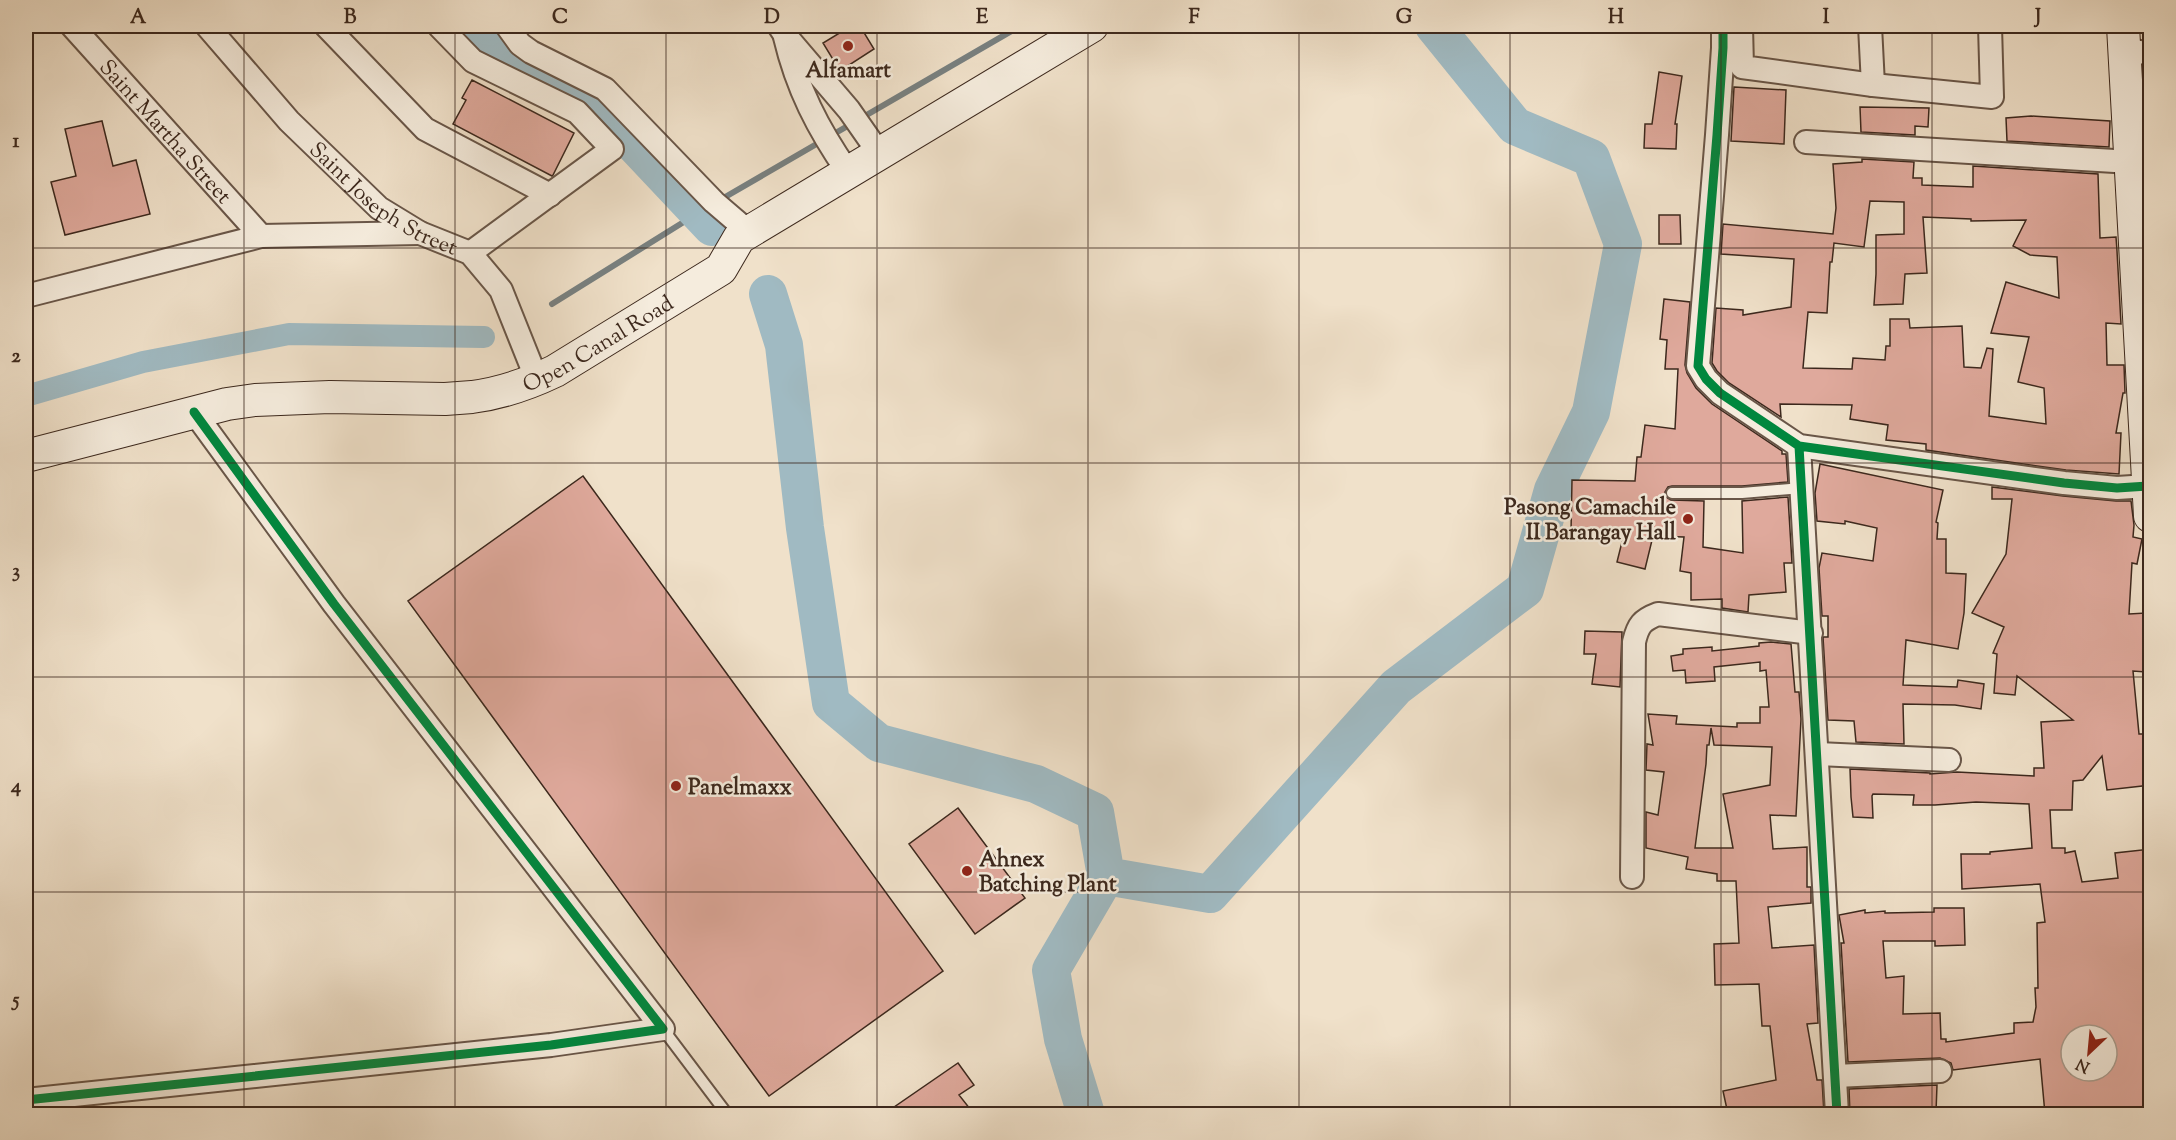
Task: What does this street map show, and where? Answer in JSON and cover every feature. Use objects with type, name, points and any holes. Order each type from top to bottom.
[{"type":"main road","name":"Open Canal Road","points":[[26,456],[227,404],[255,400],[330,397],[445,399],[472,397],[497,393],[537,380],[721,268],[740,238],[840,160],[871,141],[1092,26]]},
{"type":"main road","points":[[2133,43],[2141,164],[2150,501]]},
{"type":"street","name":"Saint Martha Street","points":[[72,26],[261,236]]},
{"type":"street","name":"Saint Joseph Street","points":[[207,26],[289,121],[379,208],[420,232],[470,253],[501,290],[537,380]]},
{"type":"street","points":[[326,26],[425,129],[550,195]]},
{"type":"street","points":[[440,26],[473,61],[577,112],[612,149],[470,253]]},
{"type":"street","points":[[507,26],[520,44],[531,52],[605,89],[719,206],[749,232]]},
{"type":"street","points":[[1723,26],[1698,366],[1706,380],[1720,393],[1799,446],[2064,483],[2117,488],[2150,501]]},
{"type":"street","points":[[1741,26],[1742,67],[1873,85],[1992,96],[1990,26]]},
{"type":"street","points":[[1870,26],[1873,85]]},
{"type":"street","points":[[782,30],[793,71],[816,90],[849,110],[871,141]]},
{"type":"street","points":[[816,90],[819,129],[840,160]]},
{"type":"street","points":[[1806,142],[2141,164]]},
{"type":"street","points":[[26,296],[261,236],[420,232]]},
{"type":"street","points":[[26,1100],[551,1045],[663,1029],[334,604],[194,412]]},
{"type":"street","points":[[1799,446],[1837,1114]]},
{"type":"street","points":[[1632,877],[1634,642],[1637,627],[1644,619],[1658,614],[1811,633]]},
{"type":"street","points":[[1818,754],[1949,760]]},
{"type":"street","points":[[1836,1076],[1940,1071]]},
{"type":"lane","points":[[1672,493],[1742,493],[1802,488]]},
{"type":"lane","points":[[663,1029],[727,1114]]},
{"type":"building","name":"Alfamart","points":[[851,26],[860,26],[874,49],[840,71],[823,43]]},
{"type":"building","points":[[1659,72],[1682,76],[1675,124],[1677,124],[1676,149],[1644,148],[1645,124],[1652,124]]},
{"type":"building","points":[[472,80],[574,133],[552,176],[453,124],[466,100],[462,98]]},
{"type":"building","points":[[1734,87],[1786,90],[1784,144],[1731,141]]},
{"type":"building","points":[[1860,107],[1929,108],[1928,127],[1915,126],[1915,135],[1861,132]]},
{"type":"building","points":[[2031,116],[2110,121],[2109,147],[2007,141],[2006,118]]},
{"type":"building","points":[[102,121],[113,166],[136,160],[150,214],[65,235],[51,182],[76,176],[65,129]]},
{"type":"building","points":[[1862,159],[1914,162],[1913,178],[1922,178],[1922,185],[1973,187],[1973,166],[2098,174],[2100,238],[2116,237],[2117,251],[2121,324],[2106,323],[2107,365],[2124,365],[2125,393],[2123,393],[2116,433],[2121,433],[2119,474],[2066,470],[1926,450],[1926,444],[1886,440],[1888,425],[1850,419],[1852,405],[1780,404],[1781,417],[1729,383],[1717,371],[1712,363],[1716,308],[1743,310],[1743,315],[1791,307],[1794,259],[1721,254],[1723,224],[1833,234],[1836,208],[1833,164],[1862,162]],"holes":[[[1870,201],[1904,202],[1904,234],[1876,235],[1874,305],[1903,304],[1905,274],[1927,273],[1923,217],[1971,219],[1971,221],[2026,220],[2013,246],[2030,255],[2057,257],[2059,298],[2006,282],[1991,333],[2029,337],[2018,382],[2044,388],[2046,424],[1989,416],[1993,349],[1987,348],[1981,368],[1964,367],[1962,326],[1910,328],[1909,319],[1890,319],[1890,346],[1886,346],[1885,360],[1853,358],[1852,369],[1803,368],[1808,312],[1827,313],[1830,262],[1832,262],[1834,243],[1864,247]]]},
{"type":"building","points":[[1659,215],[1680,215],[1681,244],[1659,244]]},
{"type":"building","points":[[1664,299],[1690,302],[1685,365],[1696,388],[1712,404],[1782,451],[1782,454],[1786,454],[1788,482],[1742,486],[1672,486],[1668,487],[1665,492],[1666,497],[1671,500],[1704,501],[1703,547],[1743,553],[1742,501],[1788,497],[1792,563],[1784,563],[1786,592],[1749,595],[1748,612],[1722,608],[1722,599],[1691,600],[1691,573],[1680,571],[1684,537],[1653,536],[1645,569],[1617,562],[1624,534],[1571,532],[1572,480],[1635,481],[1637,457],[1641,457],[1645,425],[1675,429],[1678,369],[1665,369],[1667,340],[1660,339]]},
{"type":"building","points":[[1820,464],[1943,490],[1936,522],[1938,523],[1937,539],[1946,539],[1946,573],[1966,574],[1964,613],[1958,649],[1906,640],[1903,685],[1957,687],[1958,680],[1984,684],[1981,709],[1955,705],[1903,704],[1904,744],[1856,742],[1854,721],[1828,720],[1823,637],[1828,637],[1828,616],[1822,616],[1819,568],[1822,553],[1873,561],[1877,528],[1845,521],[1845,524],[1817,521],[1815,493]]},
{"type":"building","name":"Panelmaxx","points":[[583,476],[943,971],[769,1096],[408,601]]},
{"type":"building","points":[[1992,487],[2063,496],[2131,501],[2133,537],[2142,539],[2137,564],[2132,563],[2129,614],[2146,613],[2146,672],[2133,671],[2139,734],[2145,734],[2146,763],[2151,763],[2151,785],[2107,790],[2102,756],[2083,780],[2073,781],[2072,810],[2050,810],[2052,848],[2065,848],[2065,853],[2075,851],[2082,882],[2118,878],[2115,853],[2151,849],[2151,1114],[2045,1114],[2040,1059],[1953,1070],[1951,1063],[1940,1058],[1848,1062],[1841,943],[1844,943],[1839,915],[1865,910],[1865,913],[1885,911],[1885,913],[1934,912],[1934,908],[1964,908],[1965,945],[1935,946],[1935,941],[1883,941],[1886,978],[1904,976],[1903,1014],[1940,1013],[1941,1039],[1946,1039],[1946,1042],[2014,1033],[2014,1023],[2033,1022],[2036,1007],[2035,988],[2038,988],[2037,923],[2045,922],[2040,884],[1962,889],[1961,854],[1990,854],[1990,852],[2032,848],[2029,804],[1976,802],[1913,805],[1914,795],[1873,794],[1873,818],[1853,817],[1851,797],[1850,769],[1930,774],[1957,772],[2034,776],[2034,768],[2044,768],[2041,722],[2073,720],[2017,676],[2015,695],[1994,693],[1997,654],[1993,653],[2004,627],[1972,613],[2006,554],[2012,499],[1992,499]]},
{"type":"building","points":[[1585,631],[1622,632],[1620,687],[1592,684],[1596,654],[1584,654]]},
{"type":"building","points":[[1759,643],[1791,644],[1795,692],[1799,692],[1801,719],[1796,816],[1770,815],[1773,849],[1807,847],[1807,887],[1811,887],[1811,903],[1768,907],[1772,948],[1814,945],[1818,1023],[1807,1024],[1817,1080],[1822,1080],[1824,1114],[1728,1114],[1723,1091],[1776,1080],[1770,1026],[1762,1026],[1759,984],[1715,985],[1714,944],[1739,943],[1736,881],[1717,881],[1717,874],[1686,869],[1688,857],[1646,848],[1646,812],[1658,815],[1664,772],[1646,770],[1647,744],[1653,745],[1648,714],[1677,716],[1676,724],[1737,727],[1737,723],[1760,723],[1760,707],[1769,707],[1766,670],[1760,671],[1760,662],[1714,667],[1715,681],[1686,683],[1685,670],[1673,671],[1671,656],[1683,654],[1683,649],[1712,647],[1712,651],[1759,646]],"holes":[[[1711,728],[1714,745],[1772,747],[1770,785],[1723,794],[1733,848],[1695,848]]]},
{"type":"building","name":"Ahnex Batching Plant","points":[[958,808],[1025,898],[975,934],[909,844]]},
{"type":"building","points":[[958,1063],[974,1085],[959,1095],[974,1114],[884,1114]]},
{"type":"building","points":[[1937,1085],[1936,1112],[1897,1110],[1897,1113],[1850,1114],[1849,1089]]},
{"type":"waterway","points":[[482,26],[506,56],[598,106],[712,227]]},
{"type":"waterway","points":[[720,200],[1020,26]]},
{"type":"waterway","points":[[1106,876],[1210,894],[1396,687],[1525,589],[1553,490],[1591,412],[1623,244],[1591,158],[1515,126],[1434,26]]},
{"type":"waterway","points":[[552,304],[711,205]]},
{"type":"waterway","points":[[768,294],[784,345],[805,528],[831,703],[879,743],[1036,784],[1095,812],[1106,876],[1051,970],[1063,1039],[1086,1114]]},
{"type":"waterway","points":[[26,396],[143,362],[289,334],[484,337]]},
{"type":"cycle path","points":[[1723,26],[1717,135],[1698,366],[1706,379],[1720,393],[1799,446],[2064,483],[2117,488],[2148,486]]},
{"type":"cycle path","points":[[26,1100],[551,1045],[663,1029],[334,604],[194,412]]},
{"type":"cycle path","points":[[1799,446],[1837,1114]]},
{"type":"place","name":"Alfamart","points":[[848,46]]},
{"type":"place","name":"Pasong Camachile II Barangay Hall","points":[[1688,519]]},
{"type":"place","name":"Panelmaxx","points":[[676,786]]},
{"type":"place","name":"Ahnex Batching Plant","points":[[967,871]]}]
